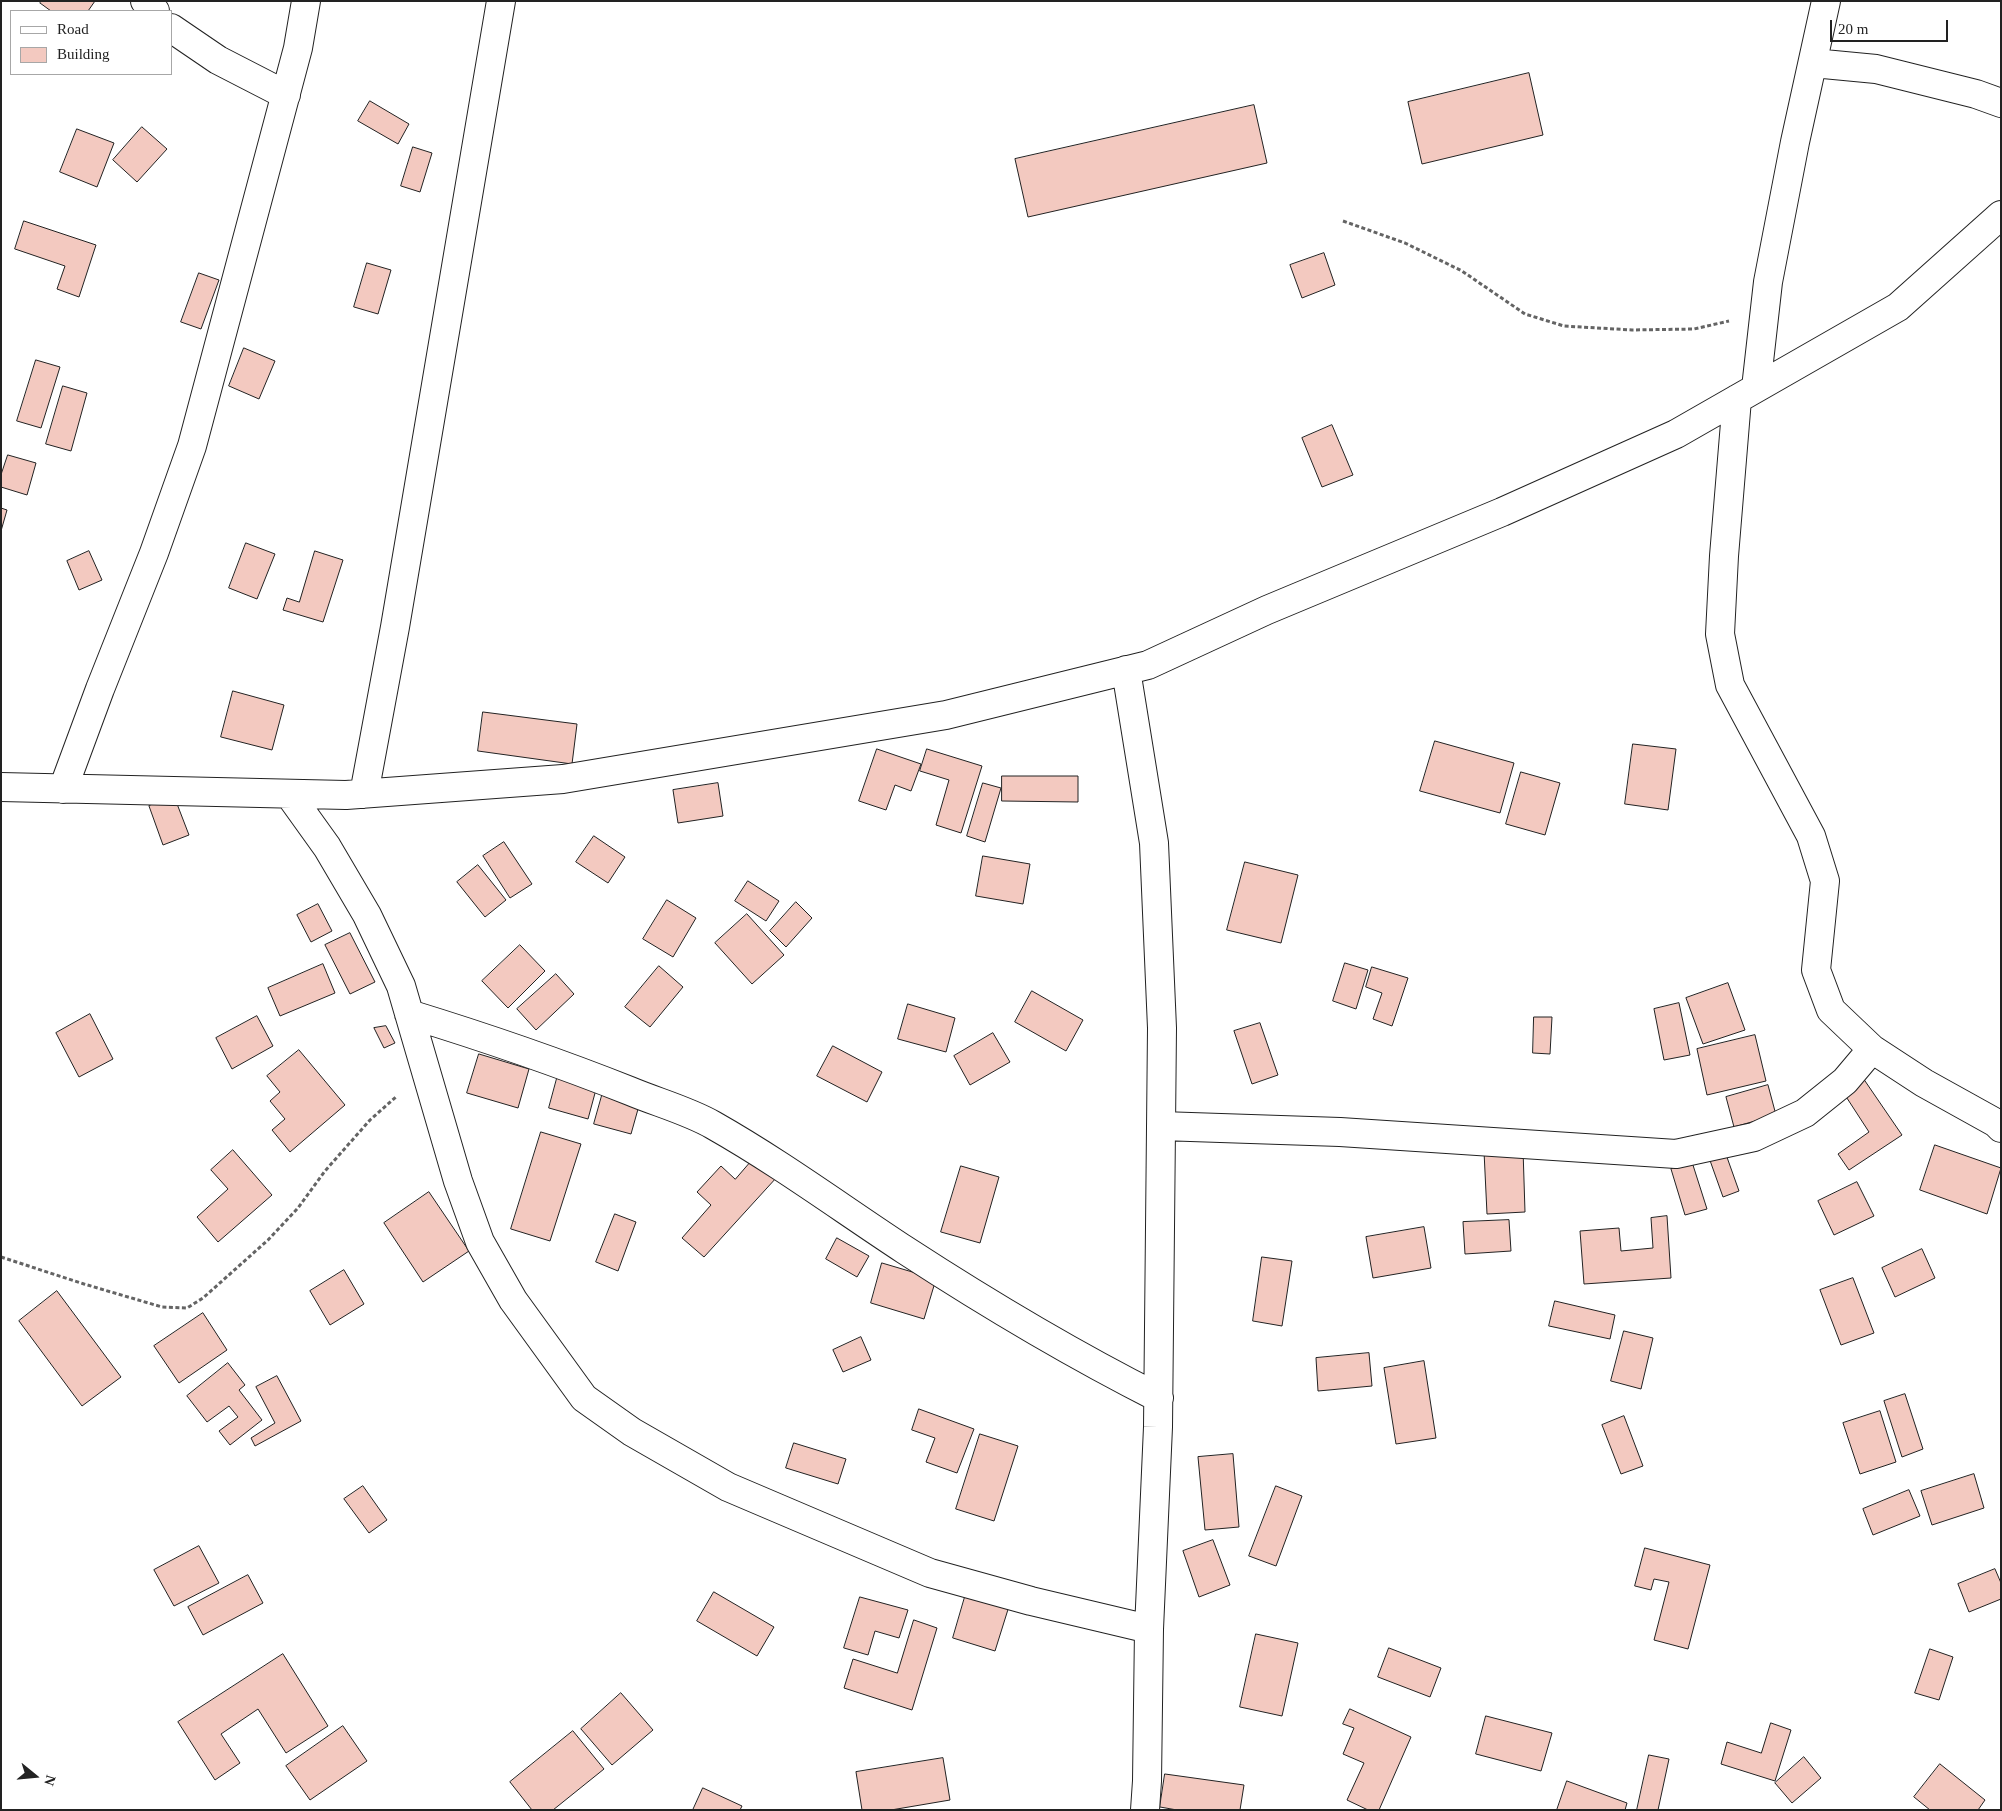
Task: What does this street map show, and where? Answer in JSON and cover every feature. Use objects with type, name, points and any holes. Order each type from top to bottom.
[{"type":"street","points":[[145,1],[154,10]]},
{"type":"street","points":[[62,788],[154,553],[192,446],[286,95],[298,48],[306,1]]},
{"type":"street","points":[[364,794],[395,627],[501,1]]},
{"type":"street","points":[[1826,1],[1768,282],[1764,314],[1746,394],[1724,556],[1720,634],[1730,685],[1811,836],[1825,881],[1816,970],[1831,1010],[1872,1049],[1924,1083],[1996,1123],[2001,1128]]},
{"type":"street","points":[[172,29],[218,60],[286,95]]},
{"type":"street","points":[[1812,63],[1876,69],[1976,94],[2001,103]]},
{"type":"street","points":[[1,788],[346,796],[563,779],[946,715],[1148,665],[1267,610],[1510,508],[1676,434],[1898,307],[2001,215]]},
{"type":"street","points":[[1126,670],[1154,844],[1162,1028],[1159,1398],[1149,1629],[1145,1810]]},
{"type":"street","points":[[289,794],[327,847],[367,915],[401,986],[458,1181],[480,1242],[513,1300],[584,1398],[632,1432],[728,1487],[930,1573],[1031,1601],[1149,1629]]},
{"type":"street","points":[[409,1014],[557,1063],[711,1123],[806,1182],[904,1250],[1004,1313],[1089,1362],[1159,1398]]},
{"type":"street","points":[[1161,1126],[1340,1132],[1676,1154],[1754,1137],[1805,1112],[1845,1081],[1872,1049]]},
{"type":"path","points":[[1344,221],[1404,243],[1462,270],[1525,314],[1564,326],[1632,330],[1694,329],[1764,314]]},
{"type":"path","points":[[1,1257],[162,1307],[186,1308],[203,1298],[268,1240],[298,1208],[325,1171],[370,1120],[425,1070]]},
{"type":"building","points":[[42,1],[95,1],[89,10],[50,10],[40,3]]},
{"type":"building","points":[[1529,73],[1543,135],[1422,164],[1408,102]]},
{"type":"building","points":[[370,101],[409,124],[398,144],[358,121]]},
{"type":"building","points":[[1254,105],[1267,163],[1028,217],[1015,159]]},
{"type":"building","points":[[142,127],[167,149],[137,182],[113,160]]},
{"type":"building","points":[[77,129],[114,143],[97,187],[60,172]]},
{"type":"building","points":[[413,147],[432,153],[420,192],[401,186]]},
{"type":"building","points":[[24,221],[96,245],[79,297],[57,289],[65,266],[15,249]]},
{"type":"building","points":[[1324,253],[1335,285],[1302,298],[1290,265]]},
{"type":"building","points":[[367,263],[391,270],[378,314],[354,307]]},
{"type":"building","points":[[199,273],[219,280],[201,329],[181,322]]},
{"type":"building","points":[[244,348],[275,361],[259,399],[229,386]]},
{"type":"building","points":[[36,360],[60,367],[41,428],[17,421]]},
{"type":"building","points":[[63,386],[87,393],[71,451],[46,444]]},
{"type":"building","points":[[1332,425],[1353,475],[1322,487],[1302,438]]},
{"type":"building","points":[[8,455],[36,463],[27,495],[1,487],[1,475]]},
{"type":"building","points":[[1,508],[7,510],[1,531]]},
{"type":"building","points":[[246,543],[275,554],[257,599],[229,588]]},
{"type":"building","points":[[89,551],[102,580],[79,590],[67,561]]},
{"type":"building","points":[[315,551],[343,560],[323,622],[283,610],[287,598],[299,602]]},
{"type":"building","points":[[233,691],[284,705],[272,750],[221,737]]},
{"type":"building","points":[[483,712],[577,724],[572,764],[478,751]]},
{"type":"building","points":[[1435,741],[1514,763],[1500,813],[1420,791]]},
{"type":"building","points":[[1633,744],[1676,749],[1668,810],[1625,804]]},
{"type":"building","points":[[877,749],[921,764],[911,791],[895,785],[886,810],[859,801]]},
{"type":"building","points":[[927,749],[982,766],[961,833],[936,825],[949,780],[920,771]]},
{"type":"building","points":[[1521,772],[1560,783],[1545,835],[1506,824]]},
{"type":"building","points":[[1002,776],[1078,776],[1078,802],[1002,801]]},
{"type":"building","points":[[718,783],[723,816],[678,823],[673,790]]},
{"type":"building","points":[[983,783],[1001,788],[985,842],[967,836]]},
{"type":"building","points":[[174,796],[189,835],[163,845],[149,806]]},
{"type":"building","points":[[594,836],[625,857],[608,883],[576,862]]},
{"type":"building","points":[[504,842],[532,884],[510,898],[483,856]]},
{"type":"building","points":[[983,856],[1030,864],[1023,904],[976,896]]},
{"type":"building","points":[[1245,862],[1298,875],[1281,943],[1227,930]]},
{"type":"building","points":[[478,865],[506,900],[485,917],[457,882]]},
{"type":"building","points":[[748,881],[779,901],[766,921],[735,901]]},
{"type":"building","points":[[667,900],[696,918],[673,957],[643,939]]},
{"type":"building","points":[[796,902],[812,918],[786,947],[770,931]]},
{"type":"building","points":[[318,904],[332,931],[311,942],[297,915]]},
{"type":"building","points":[[747,914],[784,955],[752,984],[715,943]]},
{"type":"building","points":[[350,933],[375,982],[350,994],[325,945]]},
{"type":"building","points":[[520,945],[545,971],[508,1008],[482,981]]},
{"type":"building","points":[[1345,963],[1368,970],[1356,1009],[1333,1001]]},
{"type":"building","points":[[323,964],[335,993],[280,1016],[268,988]]},
{"type":"building","points":[[659,966],[683,987],[650,1027],[625,1007]]},
{"type":"building","points":[[1372,967],[1408,978],[1392,1026],[1373,1019],[1382,993],[1366,987]]},
{"type":"building","points":[[556,974],[574,994],[536,1030],[517,1009]]},
{"type":"building","points":[[1728,983],[1745,1030],[1703,1044],[1686,998]]},
{"type":"building","points":[[1032,991],[1083,1020],[1066,1051],[1015,1022]]},
{"type":"building","points":[[1679,1003],[1690,1055],[1664,1060],[1654,1009]]},
{"type":"building","points":[[908,1004],[955,1018],[946,1052],[898,1039]]},
{"type":"building","points":[[90,1014],[113,1059],[79,1077],[56,1033]]},
{"type":"building","points":[[257,1016],[273,1046],[232,1069],[216,1038]]},
{"type":"building","points":[[1534,1017],[1552,1017],[1550,1054],[1533,1053]]},
{"type":"building","points":[[1260,1023],[1278,1075],[1252,1084],[1234,1031]]},
{"type":"building","points":[[386,1026],[395,1043],[384,1048],[374,1028]]},
{"type":"building","points":[[993,1033],[1010,1062],[970,1085],[954,1056]]},
{"type":"building","points":[[1755,1035],[1766,1081],[1707,1095],[1697,1049]]},
{"type":"building","points":[[833,1046],[882,1072],[867,1102],[817,1076]]},
{"type":"building","points":[[299,1050],[345,1105],[290,1152],[272,1130],[285,1119],[270,1101],[280,1092],[267,1076]]},
{"type":"building","points":[[479,1054],[529,1069],[518,1108],[467,1093]]},
{"type":"building","points":[[559,1071],[598,1082],[588,1119],[549,1108]]},
{"type":"building","points":[[1863,1078],[1902,1135],[1849,1170],[1838,1154],[1869,1132],[1843,1092]]},
{"type":"building","points":[[1768,1085],[1776,1115],[1734,1127],[1726,1097]]},
{"type":"building","points":[[603,1092],[640,1102],[631,1134],[594,1124]]},
{"type":"building","points":[[541,1132],[581,1144],[550,1241],[511,1229]]},
{"type":"building","points":[[1935,1145],[2001,1168],[1987,1214],[1920,1190]]},
{"type":"building","points":[[1723,1146],[1739,1191],[1723,1197],[1707,1152]]},
{"type":"building","points":[[1523,1149],[1525,1212],[1487,1214],[1484,1151]]},
{"type":"building","points":[[233,1150],[272,1195],[218,1242],[197,1217],[228,1189],[211,1170]]},
{"type":"building","points":[[755,1157],[777,1177],[704,1257],[682,1238],[711,1205],[697,1192],[721,1166],[735,1179]]},
{"type":"building","points":[[1692,1162],[1707,1209],[1685,1215],[1671,1169]]},
{"type":"building","points":[[961,1166],[999,1177],[980,1243],[941,1232]]},
{"type":"building","points":[[1857,1182],[1874,1216],[1834,1235],[1818,1201]]},
{"type":"building","points":[[429,1192],[469,1251],[423,1282],[384,1223]]},
{"type":"building","points":[[615,1214],[636,1222],[618,1271],[596,1262]]},
{"type":"building","points":[[1667,1216],[1671,1278],[1584,1284],[1580,1231],[1619,1228],[1621,1251],[1653,1248],[1651,1218]]},
{"type":"building","points":[[1509,1220],[1511,1251],[1465,1254],[1463,1222]]},
{"type":"building","points":[[1424,1227],[1431,1268],[1373,1278],[1366,1237]]},
{"type":"building","points":[[837,1238],[869,1256],[857,1277],[826,1259]]},
{"type":"building","points":[[1922,1249],[1935,1278],[1895,1297],[1882,1268]]},
{"type":"building","points":[[1262,1257],[1292,1261],[1282,1326],[1253,1321]]},
{"type":"building","points":[[882,1263],[936,1279],[924,1319],[871,1303]]},
{"type":"building","points":[[344,1270],[364,1304],[330,1325],[310,1291]]},
{"type":"building","points":[[1853,1278],[1874,1333],[1841,1345],[1820,1290]]},
{"type":"building","points":[[57,1291],[121,1377],[82,1406],[19,1321]]},
{"type":"building","points":[[1555,1301],[1615,1315],[1610,1339],[1549,1326]]},
{"type":"building","points":[[203,1313],[227,1350],[179,1383],[154,1346]]},
{"type":"building","points":[[1624,1331],[1653,1338],[1641,1389],[1611,1381]]},
{"type":"building","points":[[861,1337],[871,1360],[843,1372],[833,1350]]},
{"type":"building","points":[[1369,1353],[1372,1386],[1318,1391],[1316,1358]]},
{"type":"building","points":[[1424,1361],[1436,1438],[1396,1444],[1384,1368]]},
{"type":"building","points":[[228,1363],[245,1385],[239,1390],[262,1420],[230,1445],[219,1431],[238,1417],[229,1406],[207,1422],[187,1396]]},
{"type":"building","points":[[277,1376],[301,1421],[255,1446],[251,1438],[275,1423],[256,1387]]},
{"type":"building","points":[[1905,1394],[1923,1449],[1902,1457],[1884,1401]]},
{"type":"building","points":[[919,1409],[974,1429],[957,1473],[926,1462],[935,1438],[912,1430]]},
{"type":"building","points":[[1880,1411],[1896,1462],[1860,1474],[1843,1423]]},
{"type":"building","points":[[1624,1416],[1643,1466],[1621,1474],[1602,1425]]},
{"type":"building","points":[[980,1434],[1018,1446],[994,1521],[956,1509]]},
{"type":"building","points":[[794,1443],[846,1459],[838,1484],[786,1468]]},
{"type":"building","points":[[1233,1454],[1239,1527],[1205,1530],[1198,1457]]},
{"type":"building","points":[[1974,1474],[1984,1508],[1932,1525],[1921,1491]]},
{"type":"building","points":[[363,1486],[387,1520],[369,1533],[344,1499]]},
{"type":"building","points":[[1276,1486],[1302,1496],[1276,1566],[1249,1556]]},
{"type":"building","points":[[1909,1490],[1920,1516],[1873,1535],[1863,1509]]},
{"type":"building","points":[[1213,1540],[1230,1585],[1199,1597],[1183,1551]]},
{"type":"building","points":[[199,1546],[219,1583],[174,1606],[154,1570]]},
{"type":"building","points":[[1645,1548],[1710,1565],[1688,1649],[1654,1640],[1669,1582],[1654,1579],[1651,1590],[1635,1586]]},
{"type":"building","points":[[1995,1569],[2001,1583],[2001,1599],[1969,1612],[1958,1584]]},
{"type":"building","points":[[248,1575],[263,1603],[203,1635],[188,1607]]},
{"type":"building","points":[[967,1590],[1010,1603],[995,1651],[953,1638]]},
{"type":"building","points":[[714,1592],[774,1627],[757,1656],[697,1621]]},
{"type":"building","points":[[860,1597],[908,1610],[899,1638],[875,1631],[868,1655],[844,1648]]},
{"type":"building","points":[[914,1620],[937,1628],[912,1710],[844,1688],[853,1659],[897,1673]]},
{"type":"building","points":[[1256,1634],[1298,1643],[1282,1716],[1240,1707]]},
{"type":"building","points":[[1389,1648],[1441,1668],[1430,1697],[1378,1677]]},
{"type":"building","points":[[1930,1649],[1953,1657],[1939,1700],[1915,1693]]},
{"type":"building","points":[[283,1654],[328,1726],[286,1753],[258,1709],[221,1734],[240,1763],[215,1780],[178,1722]]},
{"type":"building","points":[[621,1693],[653,1730],[612,1765],[581,1729]]},
{"type":"building","points":[[1350,1709],[1411,1737],[1379,1810],[1368,1810],[1347,1800],[1364,1763],[1343,1754],[1354,1728],[1343,1724]]},
{"type":"building","points":[[1486,1716],[1552,1733],[1541,1771],[1476,1754]]},
{"type":"building","points":[[1771,1723],[1791,1730],[1775,1781],[1721,1764],[1727,1742],[1761,1753]]},
{"type":"building","points":[[343,1726],[367,1761],[310,1800],[286,1766]]},
{"type":"building","points":[[573,1731],[604,1769],[553,1810],[532,1810],[510,1782]]},
{"type":"building","points":[[1649,1755],[1669,1759],[1658,1810],[1637,1810]]},
{"type":"building","points":[[1804,1757],[1821,1778],[1792,1803],[1775,1783]]},
{"type":"building","points":[[943,1758],[950,1800],[891,1810],[862,1810],[856,1772]]},
{"type":"building","points":[[1940,1764],[1985,1800],[1978,1810],[1930,1810],[1914,1797]]},
{"type":"building","points":[[1165,1774],[1244,1785],[1240,1810],[1177,1810],[1160,1807]]},
{"type":"building","points":[[1567,1781],[1627,1803],[1625,1810],[1557,1810]]},
{"type":"building","points":[[703,1788],[742,1806],[740,1810],[693,1810]]}]
